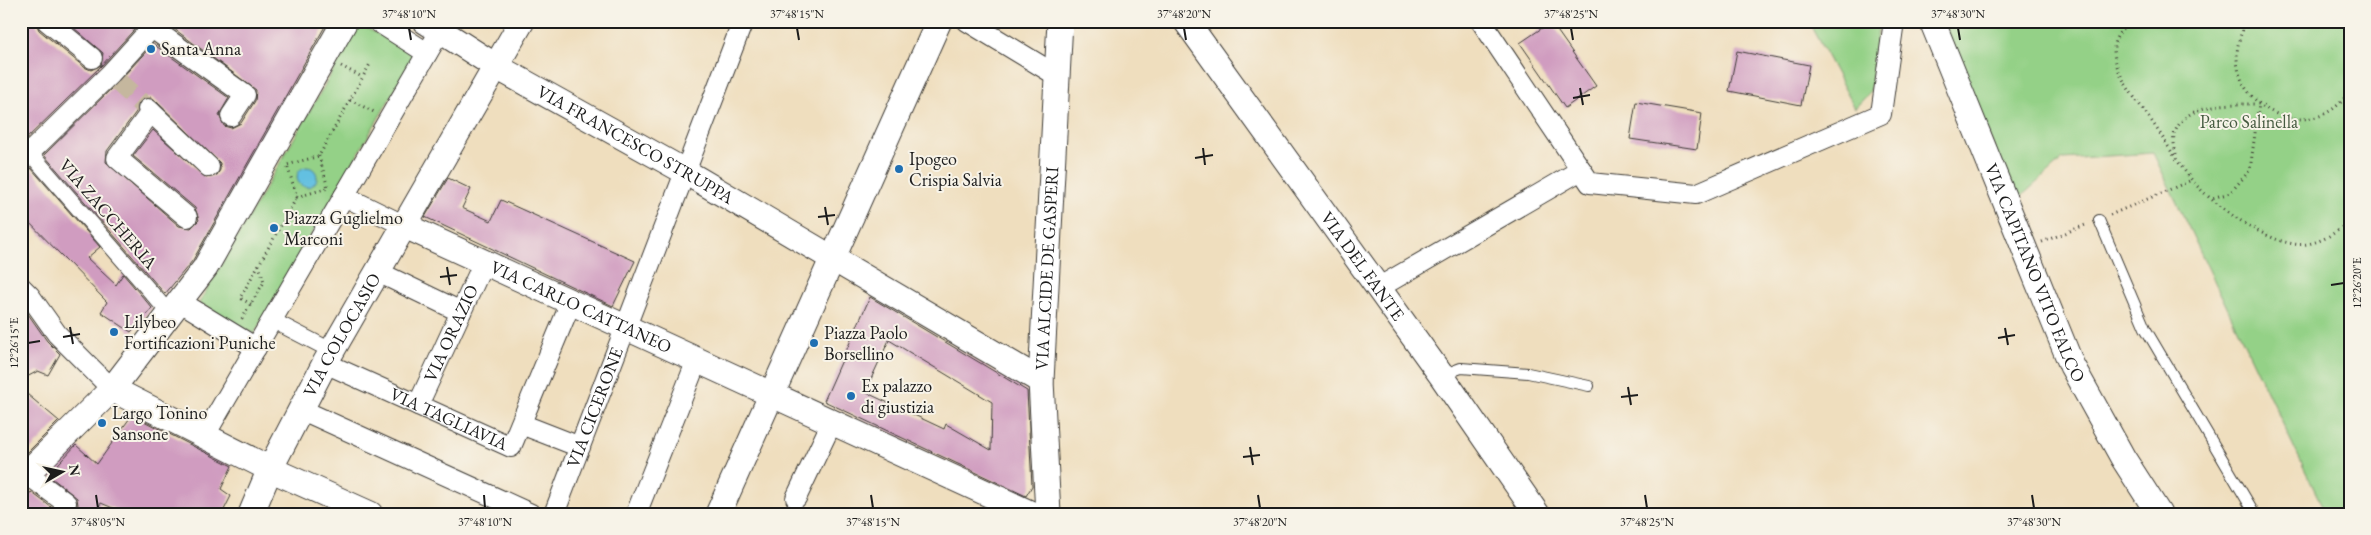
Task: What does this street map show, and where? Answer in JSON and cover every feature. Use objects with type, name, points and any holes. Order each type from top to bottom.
[{"type":"street","points":[[47,21],[105,70]]},
{"type":"street","points":[[62,508],[24,476],[112,389],[169,305],[205,268],[346,21]]},
{"type":"street","points":[[377,21],[427,53]]},
{"type":"street","name":"VIA COLOCASIO","points":[[251,514],[270,469],[328,357],[522,21]]},
{"type":"street","name":"VIA CICERONE","points":[[554,514],[743,21]]},
{"type":"street","points":[[718,514],[765,396],[828,254],[939,21]]},
{"type":"street","points":[[966,21],[1056,75]]},
{"type":"street","name":"VIA ALCIDE DE GASPERI","points":[[1048,514],[1041,381],[1060,21]]},
{"type":"street","name":"VIA DEL FANTE","points":[[1186,21],[1441,375],[1537,514]]},
{"type":"street","points":[[1481,21],[1590,183],[1696,194],[1881,114],[1894,21]]},
{"type":"street","name":"VIA CAPITANO VITO FALCO","points":[[1932,21],[2072,366],[2123,458],[2159,514]]},
{"type":"street","points":[[24,152],[105,70],[155,24],[245,95],[231,116]]},
{"type":"street","points":[[211,438],[256,348],[277,322],[344,196],[440,28]]},
{"type":"street","name":"VIA FRANCESCO STRUPPA","points":[[440,28],[497,67],[828,254],[875,284],[1041,381]]},
{"type":"street","points":[[187,217],[117,158],[150,111],[210,167]]},
{"type":"street","name":"VIA ZACCHERIA","points":[[24,152],[169,305]]},
{"type":"street","points":[[1378,288],[1581,170]]},
{"type":"street","points":[[344,196],[403,225]]},
{"type":"street","name":"VIA CARLO CATTANEO","points":[[403,225],[697,360],[765,396],[825,419]]},
{"type":"street","name":"VIA ORAZIO","points":[[418,405],[484,262]]},
{"type":"street","points":[[378,272],[461,312]]},
{"type":"street","points":[[21,287],[57,334],[112,389],[270,469],[370,514]]},
{"type":"street","name":"VIA TAGLIAVIA","points":[[328,357],[418,405],[511,447],[572,302]]},
{"type":"street","points":[[169,305],[233,334],[256,348]]},
{"type":"street","points":[[277,322],[328,357]]},
{"type":"street","points":[[636,514],[697,360]]},
{"type":"street","points":[[300,409],[531,514]]},
{"type":"street","points":[[796,498],[825,419],[1032,514]]},
{"type":"street","points":[[521,424],[580,447]]},
{"type":"lane","points":[[2099,220],[2145,328],[2256,514]]},
{"type":"lane","points":[[1441,375],[1461,368],[1528,373],[1589,386]]},
{"type":"path","points":[[2129,21],[2122,28],[2114,45],[2116,61],[2125,82],[2192,180],[2212,198],[2259,233],[2298,244],[2306,245],[2327,238],[2350,221]]},
{"type":"path","points":[[2247,21],[2238,40],[2236,60],[2240,80],[2252,98],[2268,111],[2288,118],[2310,118],[2329,111],[2346,97],[2350,90]]},
{"type":"path","points":[[297,197],[287,166],[319,156],[370,64]]},
{"type":"path","points":[[350,100],[376,113]]},
{"type":"path","points":[[2176,157],[2174,136],[2182,119],[2196,110],[2236,104],[2259,104]]},
{"type":"path","points":[[2212,198],[2230,193],[2250,170],[2259,104]]},
{"type":"path","points":[[251,304],[240,298],[297,197],[328,188],[319,156]]},
{"type":"path","points":[[233,334],[264,282],[259,264]]},
{"type":"green space","points":[[1808,21],[1879,21],[1870,92],[1855,108]]},
{"type":"green space","name":"Parco Salinella","points":[[1942,21],[2350,21],[2350,514],[2326,514],[2153,153],[2063,159],[2016,201]]},
{"type":"green space","points":[[360,24],[415,55],[254,334],[199,303]]},
{"type":"water","points":[[307,167],[314,170],[317,177],[314,184],[307,187],[300,184],[297,177],[300,170]]},
{"type":"building","points":[[21,21],[35,21],[39,30],[84,67],[91,70],[101,65],[103,53],[66,21],[142,21],[101,66],[21,144]]},
{"type":"building","points":[[170,21],[328,21],[193,260],[165,294],[44,155],[118,82],[153,44],[229,98],[219,115],[224,126],[231,128],[241,123],[255,101],[256,90],[169,25]],"holes":[[[151,97],[220,163],[220,170],[217,175],[206,178],[153,130],[133,156],[195,208],[199,220],[191,228],[179,226],[106,162],[107,151],[136,112],[139,101]]]},
{"type":"building","points":[[1551,22],[1596,86],[1565,108],[1520,43]]},
{"type":"building","points":[[1737,51],[1809,65],[1801,105],[1729,91]]},
{"type":"building","points":[[1636,102],[1702,113],[1697,149],[1630,139]]},
{"type":"building","points":[[31,168],[100,247],[87,258],[116,285],[123,274],[152,308],[131,332],[101,312],[107,302],[21,214],[21,173]]},
{"type":"building","points":[[448,178],[471,189],[462,208],[491,221],[501,200],[635,261],[613,306],[425,217]]},
{"type":"building","name":"Ex palazzo di giustizia","points":[[870,297],[1027,391],[1032,486],[1026,496],[824,401]],"holes":[[[889,340],[992,402],[991,450],[946,424],[944,429],[865,392]]]},
{"type":"building","points":[[21,304],[47,341],[60,354],[48,375],[38,371],[21,380]]},
{"type":"building","points":[[21,389],[59,421],[21,459]]},
{"type":"building","points":[[132,415],[232,466],[221,489],[231,496],[222,514],[127,514],[101,503],[95,514],[71,514],[78,505],[77,498],[48,475],[76,445],[97,464]]},
{"type":"building","points":[[31,492],[62,514],[21,514],[21,504]]},
{"type":"tunnel","points":[[116,80],[148,109]]},
{"type":"place","name":"Santa Anna","points":[[151,49]]},
{"type":"place","name":"Ipogeo Crispia Salvia","points":[[899,169]]},
{"type":"place","name":"Piazza Guglielmo Marconi","points":[[274,228]]},
{"type":"place","name":"Lilybeo Fortificazioni Puniche","points":[[114,332]]},
{"type":"place","name":"Piazza Paolo Borsellino","points":[[814,343]]},
{"type":"place","name":"Ex palazzo di giustizia","points":[[851,396]]},
{"type":"place","name":"Largo Tonino Sansone","points":[[102,423]]}]
